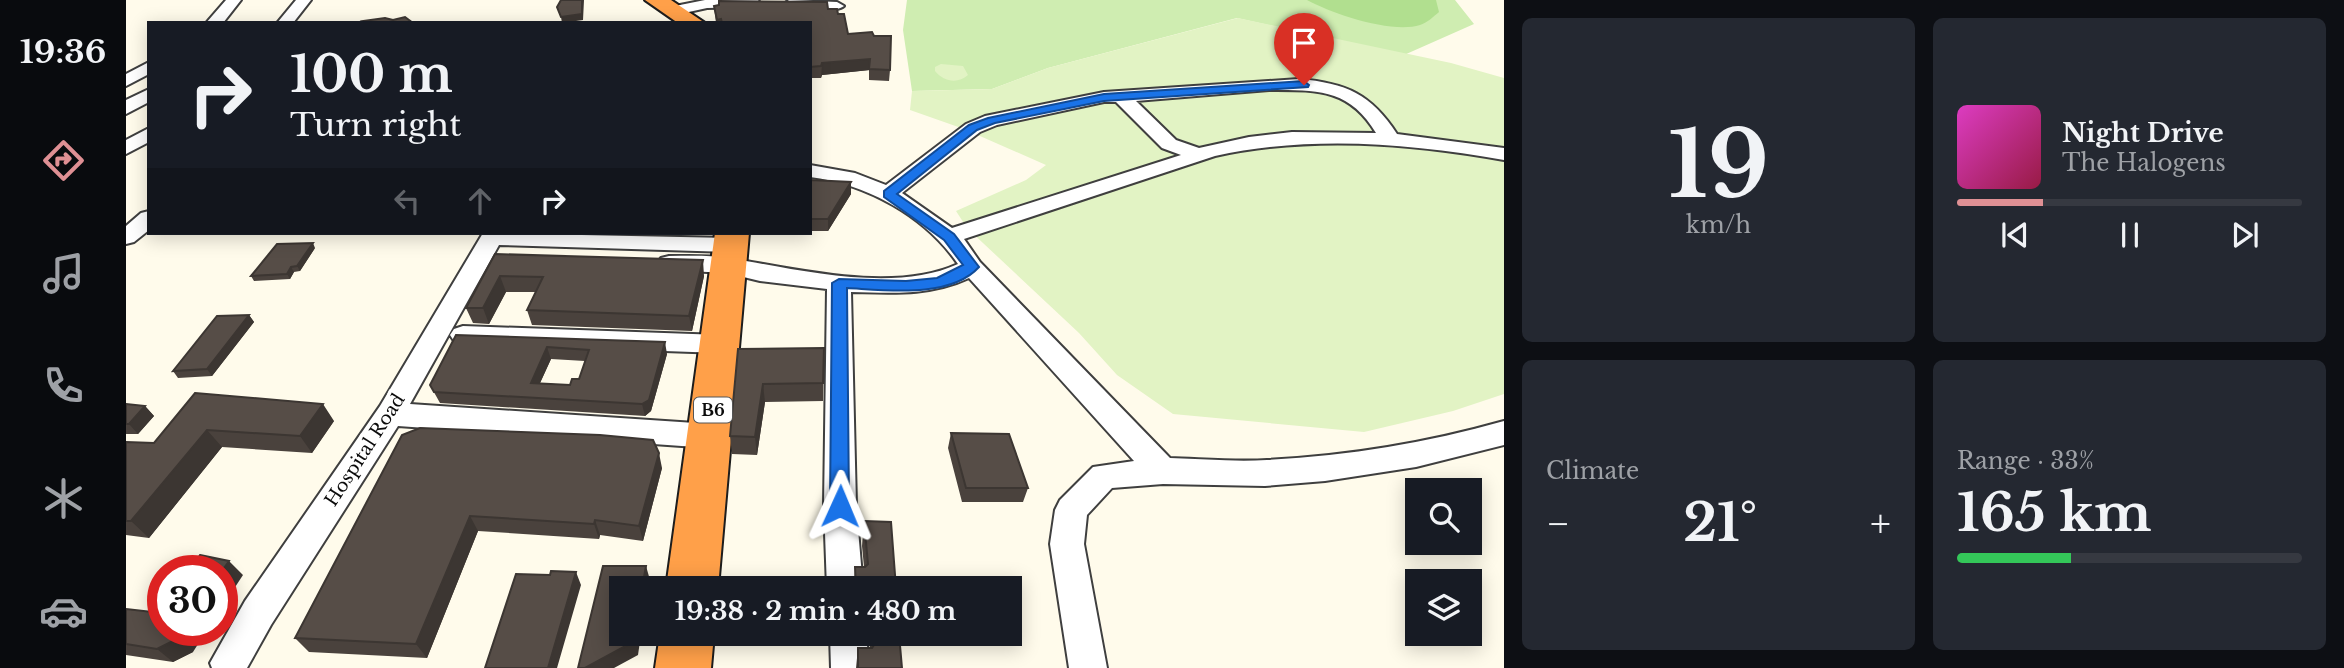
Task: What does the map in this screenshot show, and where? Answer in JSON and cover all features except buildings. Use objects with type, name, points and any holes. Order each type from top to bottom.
[{"type":"highway","points":[[665,5],[691,21]]},
{"type":"highway","name":"B6","points":[[693,576],[721,344],[735,253]]},
{"type":"highway","points":[[683,668],[686,646]]},
{"type":"street","points":[[216,21],[234,0]]},
{"type":"street","points":[[287,21],[304,0]]},
{"type":"street","points":[[665,5],[771,3],[838,6]]},
{"type":"street","points":[[888,194],[973,128],[992,120],[1104,97],[1282,85],[1333,88],[1354,99],[1378,120],[1388,136],[1385,140]]},
{"type":"street","points":[[126,108],[140,87]]},
{"type":"street","points":[[1121,97],[1169,144],[1197,154]]},
{"type":"street","points":[[126,148],[147,135]]},
{"type":"street","points":[[949,237],[1177,164],[1197,154],[1258,141],[1305,138],[1385,140],[1504,154]]},
{"type":"street","points":[[812,171],[847,178],[888,194],[949,237],[972,267],[1163,471]]},
{"type":"street","points":[[126,236],[147,220]]},
{"type":"street","points":[[489,242],[735,253],[839,283],[906,286],[940,282],[972,267]]},
{"type":"street","name":"Hospital Road","points":[[227,666],[258,612],[390,414],[489,242]]},
{"type":"street","points":[[839,283],[840,506],[844,576]]},
{"type":"street","points":[[436,334],[721,344]]},
{"type":"street","points":[[390,414],[710,436]]},
{"type":"street","points":[[1088,668],[1067,544],[1071,510],[1104,476],[1163,471],[1262,473],[1315,469],[1397,458],[1504,433]]},
{"type":"street","points":[[849,646],[850,668]]},
{"type":"green space","points":[[907,0],[1455,0],[1474,24],[1404,55],[1237,18],[1048,68],[992,89],[912,91],[903,30]]},
{"type":"green space","points":[[1307,0],[1436,0],[1439,12],[1420,25],[1394,27],[1363,21]]},
{"type":"green space","points":[[1238,18],[1451,63],[1504,78],[1504,394],[1453,411],[1364,432],[1173,414],[1117,375],[1079,333],[967,228],[956,211],[1026,180],[1046,165],[964,129],[910,110],[912,91],[992,89],[1048,68]]},
{"type":"green space","points":[[941,64],[963,66],[968,75],[956,81],[947,79],[935,71],[935,67]]},
{"type":"route","points":[[840,506],[839,283],[906,286],[940,282],[972,267],[949,237],[888,194],[936,156],[956,144],[973,128],[992,120],[1104,97],[1304,85]]}]
